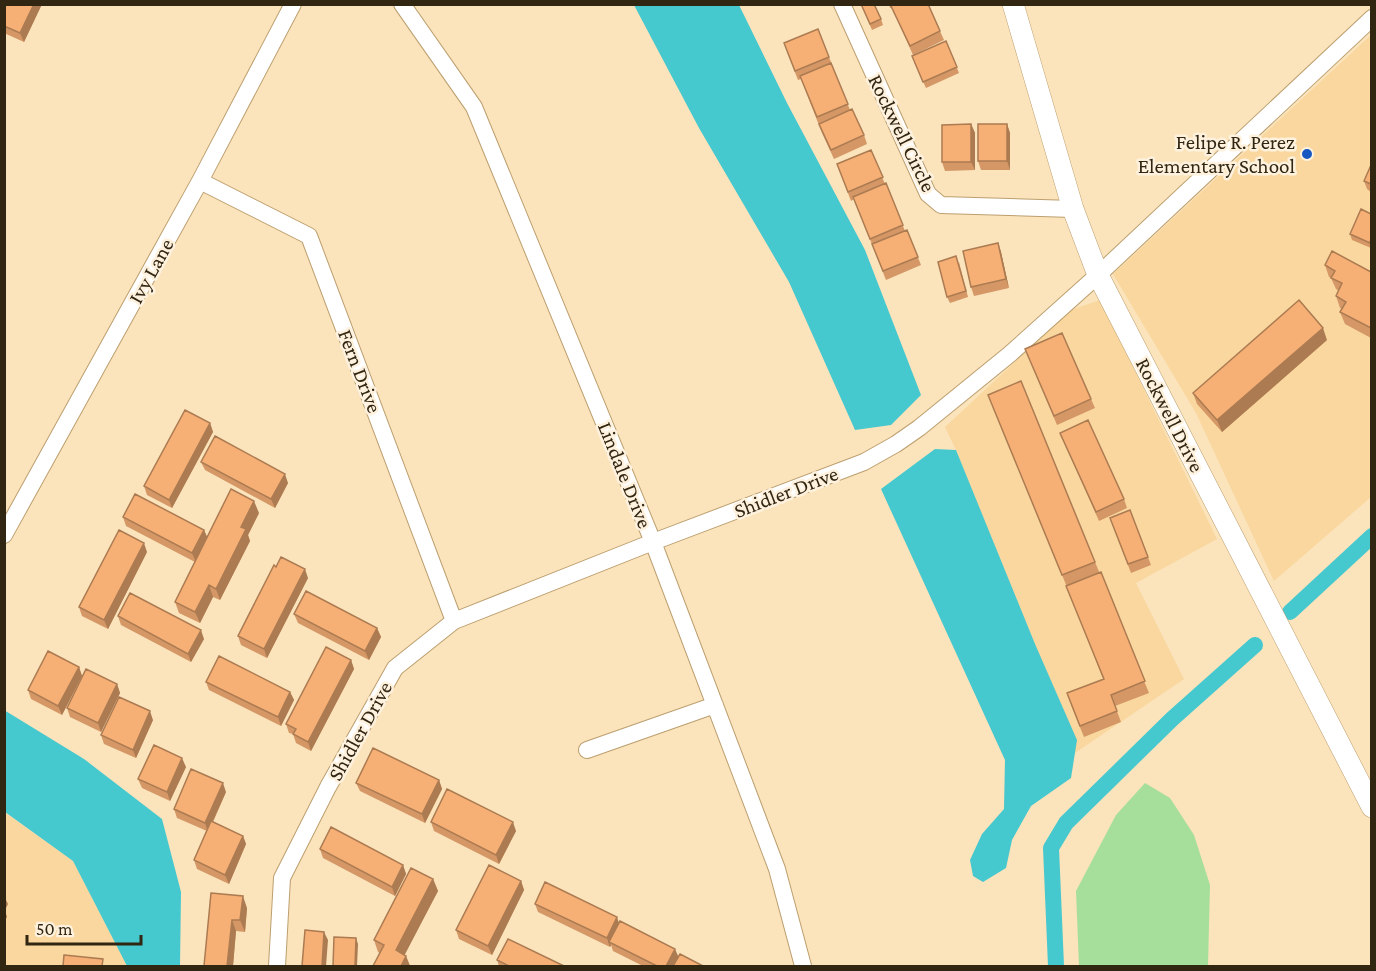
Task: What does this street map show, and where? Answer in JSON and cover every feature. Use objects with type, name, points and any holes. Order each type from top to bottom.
[{"type":"street","name":"Ivy Lane","points":[[4,535],[200,181],[293,4]]},
{"type":"street","name":"Lindale Drive","points":[[402,4],[474,107],[653,542],[777,869],[803,966]]},
{"type":"street","name":"Rockwell Circle","points":[[842,4],[928,194],[941,205],[1073,209]]},
{"type":"street","name":"Rockwell Drive","points":[[1013,4],[1073,209],[1098,275],[1371,807]]},
{"type":"street","name":"Shidler Drive","points":[[277,966],[282,878],[328,787],[395,668],[454,621],[864,462],[896,444],[1010,354],[1098,275],[1371,18]]},
{"type":"street","name":"Fern Drive","points":[[200,181],[309,236],[454,621]]},
{"type":"street","points":[[587,750],[715,705]]},
{"type":"shaded area","name":"Felipe R. Perez Elementary School","points":[[1371,35],[1371,497],[1274,581],[1196,413],[1113,274]]},
{"type":"shaded area","points":[[1100,300],[1217,539],[1136,583],[1184,679],[1075,753],[945,427],[1071,310]]},
{"type":"shaded area","points":[[4,812],[73,861],[127,966],[5,966]]},
{"type":"green space","points":[[1145,783],[1170,798],[1194,835],[1210,885],[1208,966],[1079,966],[1076,891],[1116,815]]},
{"type":"water","points":[[634,5],[739,5],[787,103],[865,250],[921,395],[891,425],[855,430],[789,282],[699,128]]},
{"type":"water","points":[[935,449],[956,450],[1077,740],[1071,778],[1031,806],[1012,840],[1006,868],[983,882],[973,876],[970,860],[982,834],[1004,809],[1005,760],[881,489]]},
{"type":"water","points":[[4,710],[84,759],[162,819],[181,892],[180,966],[127,966],[73,861],[5,812]]},
{"type":"building","points":[[4,4],[34,4],[20,33],[4,26]]},
{"type":"building","points":[[861,4],[874,4],[881,19],[870,24]]},
{"type":"building","points":[[928,4],[940,31],[910,46],[891,6]]},
{"type":"building","points":[[818,29],[829,57],[795,71],[784,43]]},
{"type":"building","points":[[946,41],[957,67],[923,82],[912,56]]},
{"type":"building","points":[[831,63],[848,104],[817,117],[800,76]]},
{"type":"building","points":[[852,109],[864,135],[831,150],[819,124]]},
{"type":"building","points":[[971,124],[971,162],[942,162],[942,125]]},
{"type":"building","points":[[978,124],[1007,124],[1007,161],[978,161]]},
{"type":"building","points":[[871,150],[883,177],[848,192],[837,164]]},
{"type":"building","points":[[1371,165],[1371,184],[1364,181]]},
{"type":"building","points":[[886,183],[903,225],[870,239],[853,197]]},
{"type":"building","points":[[1361,209],[1371,214],[1370,243],[1350,234]]},
{"type":"building","points":[[907,230],[918,257],[883,271],[872,244]]},
{"type":"building","points":[[998,243],[1006,279],[971,287],[963,251]]},
{"type":"building","points":[[1332,251],[1371,272],[1371,328],[1340,312],[1346,302],[1336,296],[1342,283],[1331,278],[1335,271],[1325,265]]},
{"type":"building","points":[[956,256],[966,291],[947,297],[938,262]]},
{"type":"building","points":[[1299,300],[1323,328],[1217,420],[1193,393]]},
{"type":"building","points":[[1062,333],[1091,399],[1054,416],[1025,349]]},
{"type":"building","points":[[1021,381],[1095,562],[1062,575],[988,395]]},
{"type":"building","points":[[185,410],[210,423],[169,500],[144,486]]},
{"type":"building","points":[[1088,420],[1124,499],[1096,512],[1060,433]]},
{"type":"building","points":[[215,436],[285,474],[271,499],[201,462]]},
{"type":"building","points":[[231,489],[254,501],[241,527],[246,529],[216,589],[209,585],[195,612],[175,602]]},
{"type":"building","points":[[135,494],[204,530],[192,553],[123,517]]},
{"type":"building","points":[[1130,510],[1148,557],[1128,564],[1110,518]]},
{"type":"building","points":[[119,530],[144,543],[104,620],[79,607]]},
{"type":"building","points":[[281,557],[305,569],[264,649],[238,636],[274,565],[276,567]]},
{"type":"building","points":[[1101,572],[1145,681],[1111,695],[1117,711],[1080,726],[1067,693],[1104,679],[1066,586]]},
{"type":"building","points":[[306,591],[377,628],[365,651],[294,614]]},
{"type":"building","points":[[130,593],[201,630],[188,654],[118,616]]},
{"type":"building","points":[[326,647],[351,660],[308,742],[293,734],[296,729],[286,724]]},
{"type":"building","points":[[48,651],[79,667],[58,706],[28,690]]},
{"type":"building","points":[[219,656],[290,692],[278,717],[206,682]]},
{"type":"building","points":[[86,669],[117,684],[98,723],[67,708]]},
{"type":"building","points":[[119,697],[150,711],[133,750],[101,735]]},
{"type":"building","points":[[154,745],[182,758],[167,792],[138,779]]},
{"type":"building","points":[[373,748],[439,780],[422,814],[356,783]]},
{"type":"building","points":[[191,769],[223,783],[205,823],[174,809]]},
{"type":"building","points":[[447,789],[513,822],[496,855],[431,822]]},
{"type":"building","points":[[211,821],[243,836],[225,875],[194,860]]},
{"type":"building","points":[[331,827],[403,865],[392,887],[320,849]]},
{"type":"building","points":[[489,865],[521,881],[488,946],[456,930]]},
{"type":"building","points":[[411,868],[433,879],[396,950],[406,956],[401,966],[373,966],[384,945],[374,940]]},
{"type":"building","points":[[545,882],[617,917],[607,938],[535,904]]},
{"type":"building","points":[[211,893],[243,896],[240,920],[232,920],[227,966],[204,966]]},
{"type":"building","points":[[620,921],[675,949],[666,966],[657,966],[609,942]]},
{"type":"building","points":[[305,930],[324,932],[322,966],[302,966]]},
{"type":"building","points":[[334,937],[356,938],[355,966],[333,966]]},
{"type":"building","points":[[508,939],[564,966],[509,966],[497,960]]},
{"type":"building","points":[[680,954],[703,966],[673,966]]},
{"type":"building","points":[[64,955],[103,959],[102,966],[63,966]]},
{"type":"waterway","points":[[1290,612],[1372,536]]},
{"type":"waterway","points":[[1056,966],[1051,848],[1066,823],[1172,719],[1255,645]]},
{"type":"place","name":"Felipe R. Perez Elementary School","points":[[1307,154]]}]
